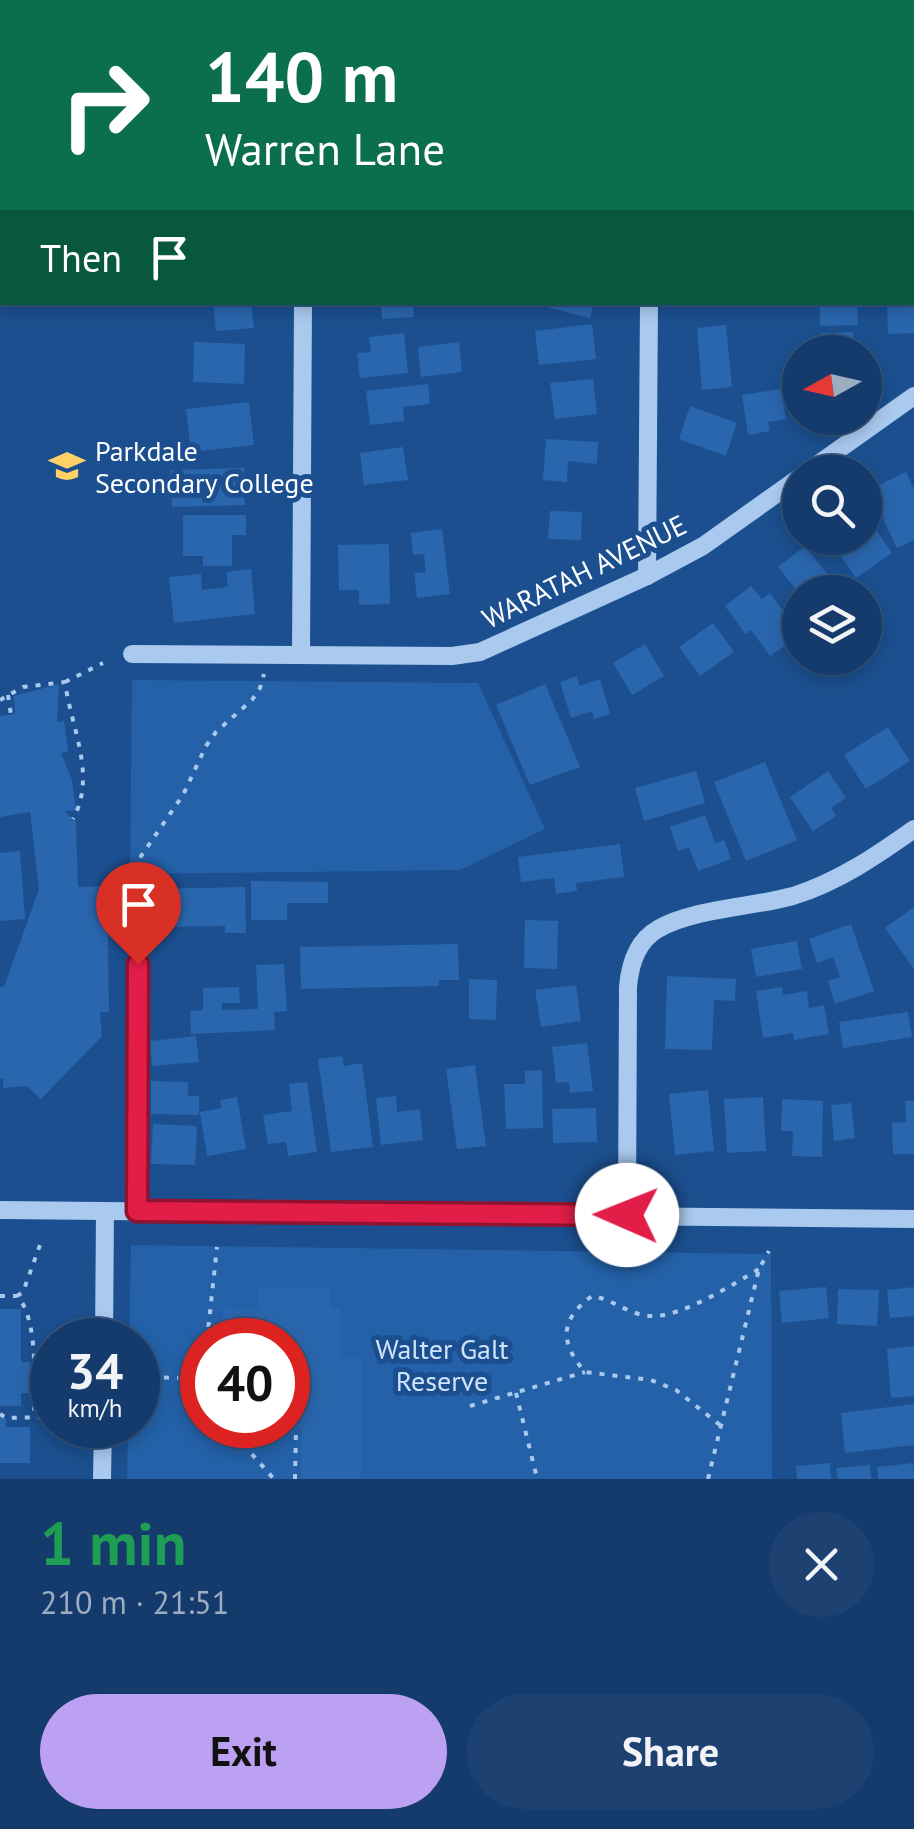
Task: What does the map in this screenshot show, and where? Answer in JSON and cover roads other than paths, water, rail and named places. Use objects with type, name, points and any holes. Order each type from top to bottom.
[{"type":"street","points":[[300,655],[303,305]]},
{"type":"street","points":[[647,576],[649,305]]},
{"type":"street","points":[[831,455],[914,396]]},
{"type":"street","name":"WARATAH AVENUE","points":[[132,654],[480,652],[647,576],[703,546],[782,490]]},
{"type":"street","points":[[627,1215],[628,987],[632,958],[645,938],[676,921],[793,896],[821,886],[874,858],[914,829]]},
{"type":"street","points":[[136,958],[137,1211]]},
{"type":"street","points":[[0,1210],[914,1218]]},
{"type":"street","points":[[104,1318],[105,1211]]},
{"type":"street","points":[[102,1479],[103,1448]]},
{"type":"place","name":"Parkdale Secondary College","points":[[67,466]]},
{"type":"park label","name":"Walter Galt Reserve","points":[[442,1364]]}]
